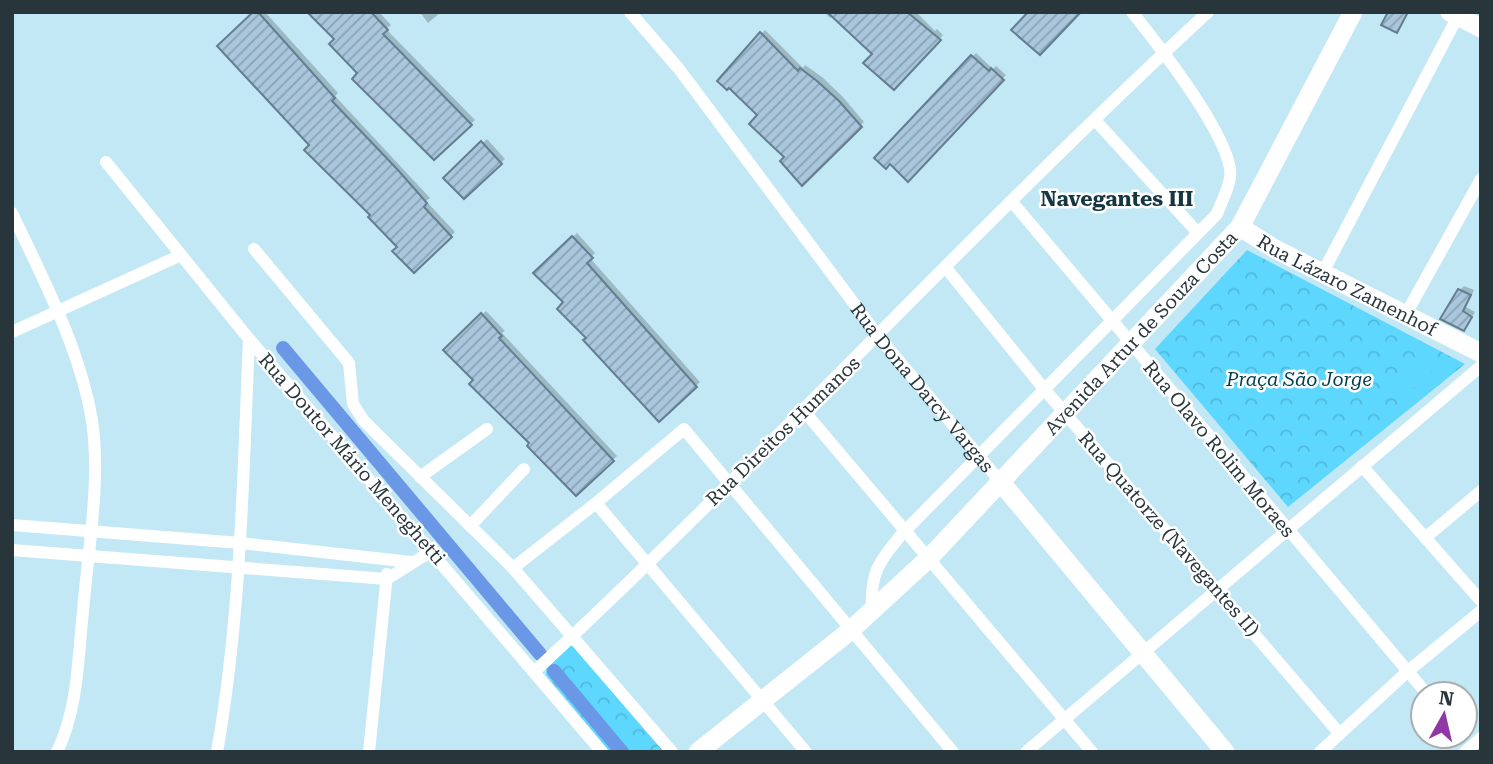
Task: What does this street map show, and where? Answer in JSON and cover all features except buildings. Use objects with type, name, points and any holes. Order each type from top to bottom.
[{"type":"street","name":"Rua Dona Darcy Vargas","points":[[630,12],[696,90],[879,337],[1225,752]]},
{"type":"street","points":[[1132,12],[1164,53]]},
{"type":"street","name":"Rua Direitos Humanos","points":[[535,671],[804,411],[1095,120],[1208,12]]},
{"type":"street","name":"Avenida Artur de Souza Costa","points":[[698,752],[851,630],[929,558],[1240,227],[1353,12]]},
{"type":"street","points":[[1323,272],[1454,14],[1481,28]]},
{"type":"street","name":"Avenida Artur de Souza Costa","points":[[872,611],[873,575],[880,559],[1217,214],[1231,177],[1228,152],[1164,53]]},
{"type":"street","points":[[1095,120],[1198,233]]},
{"type":"street","name":"Rua Doutor Mário Meneghetti","points":[[106,162],[249,339],[602,752]]},
{"type":"street","points":[[1406,314],[1481,179]]},
{"type":"street","name":"Rua Olavo Rolim Moraes","points":[[1013,203],[1414,680]]},
{"type":"street","points":[[12,213],[58,313],[79,371],[92,422],[93,496],[74,697],[57,752]]},
{"type":"street","name":"Rua Lázaro Zamenhof","points":[[1217,214],[1275,249],[1481,353]]},
{"type":"street","name":"Rua Doutor Mário Meneghetti","points":[[254,249],[349,363],[353,404],[364,421],[513,568],[673,752]]},
{"type":"street","points":[[12,332],[181,255]]},
{"type":"street","points":[[1167,266],[1187,284]]},
{"type":"street","name":"Rua Quatorze (Navegantes II)","points":[[946,268],[1045,390],[1340,734]]},
{"type":"street","points":[[216,752],[227,684],[240,543],[249,339]]},
{"type":"street","points":[[1026,752],[1481,366]]},
{"type":"street","points":[[804,411],[1092,752]]},
{"type":"street","points":[[420,477],[486,429]]},
{"type":"street","points":[[513,568],[597,503],[684,429],[727,485],[953,752]]},
{"type":"street","points":[[1362,466],[1481,601]]},
{"type":"street","points":[[470,526],[524,469]]},
{"type":"street","points":[[1425,538],[1481,491]]},
{"type":"street","points":[[597,503],[806,752]]},
{"type":"street","points":[[12,525],[240,543],[411,562]]},
{"type":"street","points":[[12,550],[387,579],[430,552]]},
{"type":"street","points":[[369,752],[388,559]]},
{"type":"street","points":[[1320,752],[1407,672],[1481,611]]},
{"type":"green space","name":"Praça São Jorge","points":[[1247,250],[1465,364],[1288,507],[1155,349]]},
{"type":"green space","points":[[1429,352],[1441,364],[1405,396],[1393,383]]},
{"type":"green space","points":[[570,646],[574,646],[665,752],[610,752],[546,675],[546,668]]},
{"type":"waterway","points":[[283,348],[540,654]]},
{"type":"waterway","points":[[554,671],[622,752]]},
{"type":"district","name":"Navegantes III","points":[[1117,199]]}]
